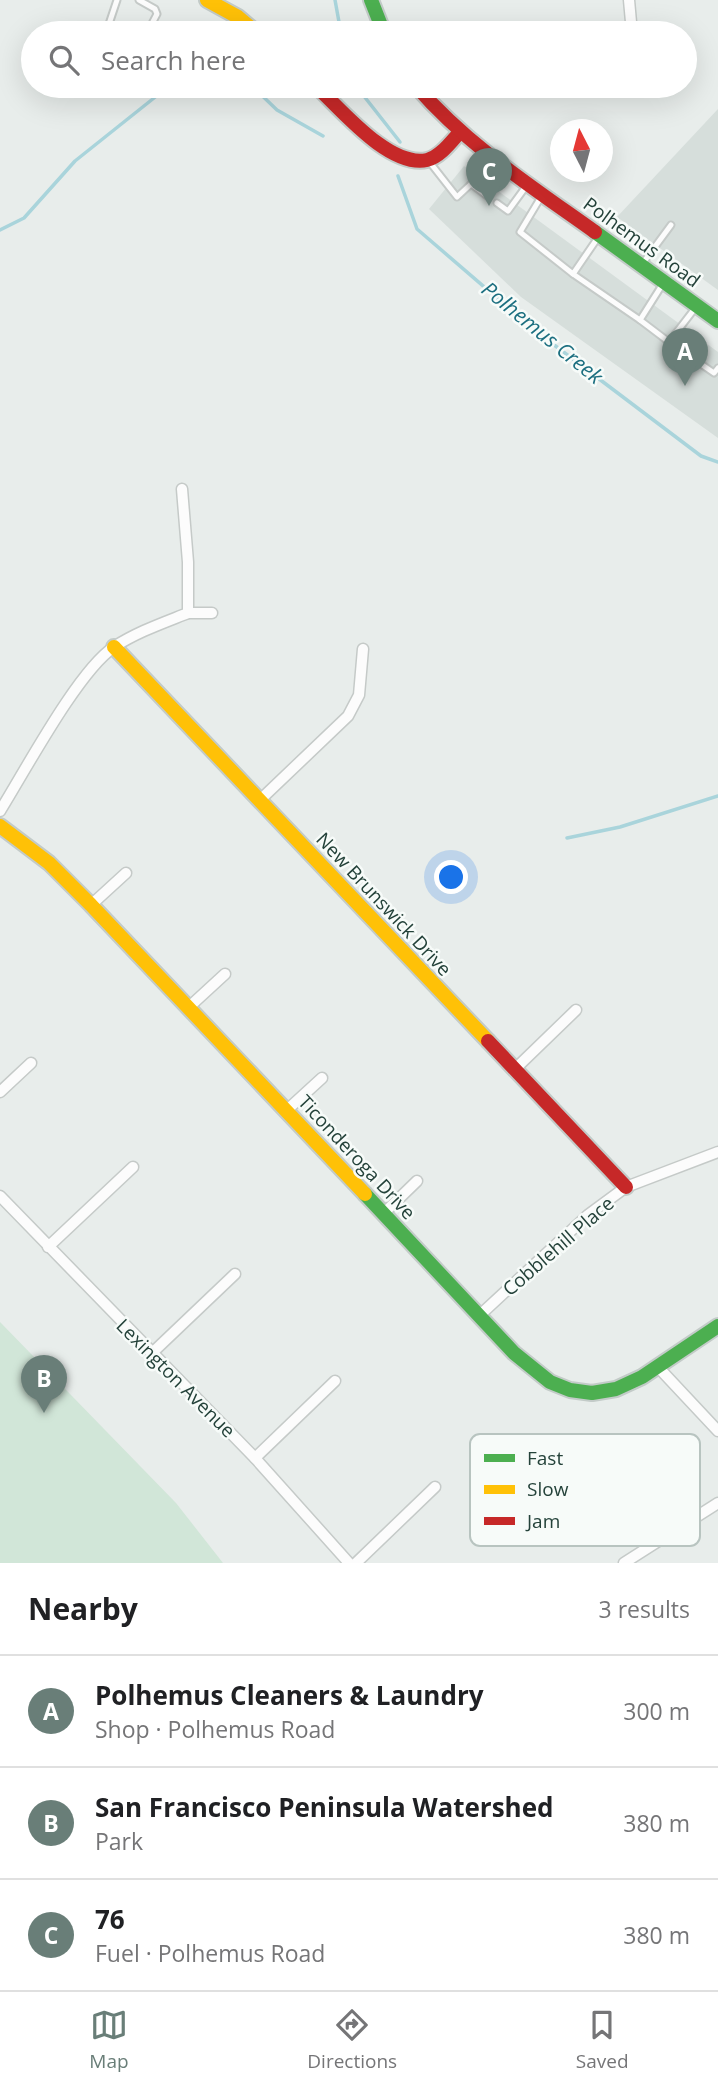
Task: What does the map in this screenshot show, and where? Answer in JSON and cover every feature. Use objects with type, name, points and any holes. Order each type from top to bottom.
[{"type":"street","points":[[207,0],[243,21]]},
{"type":"street","points":[[371,0],[379,21]]},
{"type":"street","points":[[629,0],[631,21]]},
{"type":"street","points":[[330,98],[398,158],[428,160],[445,148],[460,132]]},
{"type":"street","name":"Polhemus Road","points":[[427,98],[460,132],[491,156],[718,321]]},
{"type":"street","points":[[182,489],[188,562],[188,613]]},
{"type":"street","points":[[0,811],[89,672],[114,647],[188,613],[212,613]]},
{"type":"street","name":"New Brunswick Drive","points":[[114,647],[626,1187]]},
{"type":"street","points":[[260,800],[348,716],[359,695],[363,649]]},
{"type":"street","name":"Ticonderoga Drive","points":[[0,827],[49,863],[91,905],[480,1315],[521,1362],[538,1376],[568,1390],[600,1392],[615,1389],[658,1367],[693,1339],[718,1326]]},
{"type":"street","points":[[91,905],[126,873]]},
{"type":"street","points":[[188,1008],[225,974]]},
{"type":"street","points":[[514,1070],[576,1010]]},
{"type":"street","points":[[0,1092],[31,1063]]},
{"type":"street","points":[[287,1110],[322,1078]]},
{"type":"street","name":"Cobblehill Place","points":[[480,1315],[588,1215],[626,1187],[718,1153]]},
{"type":"street","points":[[48,1247],[134,1167]]},
{"type":"street","points":[[384,1213],[417,1181]]},
{"type":"street","name":"Lexington Avenue","points":[[0,1196],[255,1458],[349,1563]]},
{"type":"street","points":[[151,1354],[235,1274]]},
{"type":"street","points":[[658,1367],[718,1430]]},
{"type":"street","points":[[255,1458],[335,1381]]},
{"type":"street","points":[[356,1563],[435,1487]]},
{"type":"street","points":[[700,1514],[718,1503]]},
{"type":"street","points":[[624,1563],[651,1546]]},
{"type":"lane","points":[[110,21],[117,0]]},
{"type":"lane","points":[[139,0],[155,9],[157,14],[153,21]]},
{"type":"lane","points":[[428,160],[457,197],[471,184],[491,156]]},
{"type":"lane","points":[[471,184],[487,196]]},
{"type":"lane","points":[[497,203],[508,211],[528,184]]},
{"type":"lane","points":[[543,194],[520,232],[573,274],[714,373],[718,368]]},
{"type":"lane","points":[[642,266],[671,225]]},
{"type":"lane","points":[[573,274],[599,235]]},
{"type":"lane","points":[[640,320],[664,282]]},
{"type":"lane","points":[[669,342],[697,306]]},
{"type":"shaded area","points":[[718,109],[718,290],[617,217]]},
{"type":"shaded area","points":[[464,166],[718,352],[718,438],[521,297],[429,209]]},
{"type":"green space","points":[[0,1322],[176,1503],[223,1563],[0,1563]]},
{"type":"waterway","name":"Polhemus Creek","points":[[335,0],[339,21]]},
{"type":"waterway","points":[[0,230],[24,218],[75,161],[154,98]]},
{"type":"waterway","points":[[264,98],[277,110],[323,136]]},
{"type":"waterway","name":"Polhemus Creek","points":[[365,98],[400,142]]},
{"type":"waterway","name":"Polhemus Creek","points":[[398,176],[417,229],[533,329],[701,456],[718,462]]},
{"type":"waterway","points":[[567,838],[620,827],[718,796]]},
{"type":"traffic: fast","points":[[371,0],[379,21]]},
{"type":"traffic: fast","points":[[595,232],[718,321]]},
{"type":"traffic: fast","points":[[365,1194],[514,1353],[550,1382],[570,1390],[592,1393],[616,1389],[642,1377],[718,1326]]},
{"type":"traffic: slow","points":[[207,0],[243,21]]},
{"type":"traffic: slow","points":[[114,647],[488,1041]]},
{"type":"traffic: slow","points":[[0,826],[49,863],[91,905],[365,1194]]},
{"type":"traffic: jam","points":[[328,98],[367,135],[397,155],[412,160],[427,160],[436,156],[460,132]]},
{"type":"traffic: jam","points":[[427,98],[478,146],[595,232]]},
{"type":"traffic: jam","points":[[488,1041],[626,1187]]},
{"type":"place","name":"76","points":[[489,206]]},
{"type":"place","name":"Polhemus Cleaners & Laundry","points":[[685,386]]},
{"type":"place","name":"San Francisco Peninsula Watershed","points":[[44,1413]]}]
